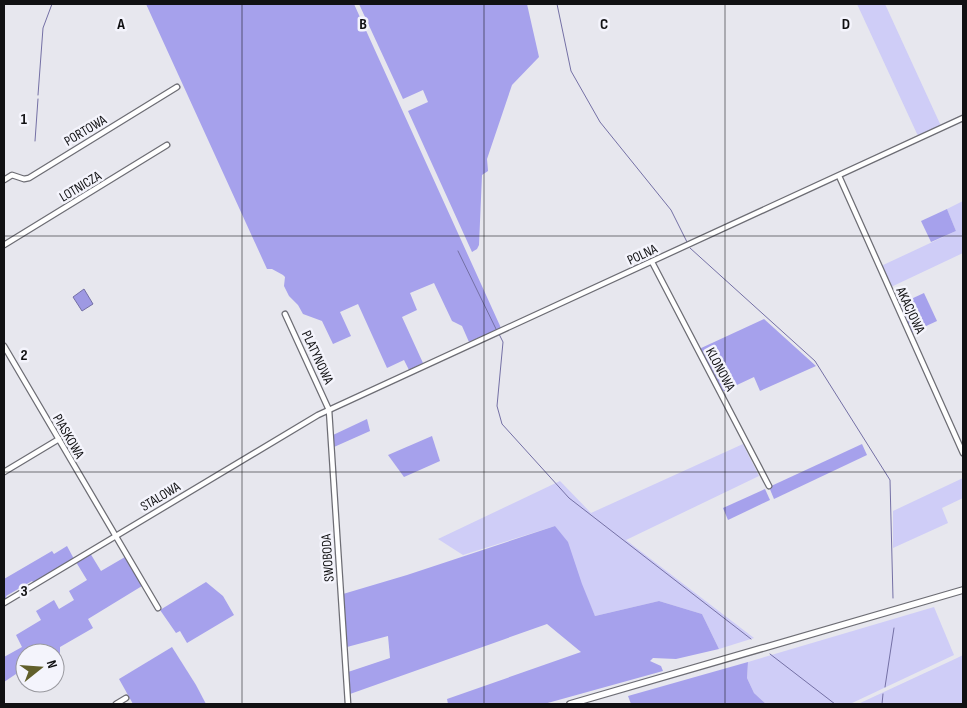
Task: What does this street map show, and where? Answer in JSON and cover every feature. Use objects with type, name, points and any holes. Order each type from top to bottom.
[{"type":"main road","points":[[570,704],[963,590]]},
{"type":"street","name":"PORTOWA","points":[[4,180],[12,175],[24,179],[29,178],[177,87]]},
{"type":"street","name":"POLNA","points":[[329,410],[963,118]]},
{"type":"street","name":"LOTNICZA","points":[[4,245],[167,145]]},
{"type":"street","name":"AKACJOWA","points":[[839,176],[963,453]]},
{"type":"street","name":"KLONOWA","points":[[652,262],[770,486]]},
{"type":"street","name":"PLATYNOWA","points":[[285,314],[329,410]]},
{"type":"street","name":"PIASKOWA","points":[[4,346],[59,438],[84,486],[158,608]]},
{"type":"street","name":"STALOWA","points":[[4,603],[306,421],[329,410]]},
{"type":"street","name":"SWOBODA","points":[[329,410],[348,704]]},
{"type":"street","points":[[4,472],[59,438]]},
{"type":"street","points":[[116,704],[126,698]]},
{"type":"shaded area","points":[[146,4],[354,4],[501,328],[469,342],[462,326],[452,321],[434,283],[410,293],[417,310],[402,317],[423,363],[409,370],[404,360],[387,368],[358,304],[340,312],[351,336],[333,344],[322,321],[303,314],[298,305],[289,296],[284,286],[285,277],[272,269],[267,269]]},
{"type":"shaded area","points":[[359,4],[527,4],[539,57],[512,85],[487,159],[488,171],[482,175],[479,245],[472,252],[408,111],[428,102],[423,90],[403,99]]},
{"type":"shaded area","points":[[857,4],[885,4],[941,126],[918,136]]},
{"type":"shaded area","points":[[963,201],[963,253],[891,287],[881,266],[956,231],[947,209]]},
{"type":"shaded area","points":[[947,209],[956,231],[931,242],[921,221]]},
{"type":"shaded area","points":[[84,289],[93,304],[82,311],[73,297]]},
{"type":"shaded area","points":[[924,293],[937,321],[911,333],[898,305]]},
{"type":"shaded area","points":[[764,319],[816,366],[760,391],[754,377],[722,392],[699,349]]},
{"type":"shaded area","points":[[367,419],[370,431],[334,447],[333,435]]},
{"type":"shaded area","points":[[432,436],[440,461],[404,477],[388,455]]},
{"type":"shaded area","points":[[743,444],[759,476],[626,540],[754,638],[719,649],[702,614],[659,601],[595,616],[555,526],[463,555],[438,539],[560,481],[591,513]]},
{"type":"shaded area","points":[[862,444],[867,455],[774,499],[769,487]]},
{"type":"shaded area","points":[[963,478],[963,498],[942,508],[948,523],[893,548],[893,511]]},
{"type":"shaded area","points":[[765,489],[770,500],[728,520],[723,508]]},
{"type":"shaded area","points":[[555,526],[568,542],[595,616],[659,601],[702,614],[719,649],[676,659],[653,658],[650,661],[661,666],[663,671],[544,704],[448,704],[447,699],[581,652],[547,624],[350,694],[348,672],[390,658],[388,636],[347,647],[343,594]]},
{"type":"shaded area","points":[[67,546],[74,559],[34,583],[32,581],[6,596],[7,599],[4,602],[4,579],[52,551],[54,554]]},
{"type":"shaded area","points":[[90,553],[101,571],[125,557],[142,586],[88,619],[93,628],[65,644],[20,643],[16,635],[41,620],[36,611],[54,600],[59,609],[74,600],[69,591],[87,580],[76,562]]},
{"type":"shaded area","points":[[206,582],[223,596],[234,615],[187,643],[180,631],[176,633],[160,610]]},
{"type":"shaded area","points":[[934,607],[954,655],[850,704],[766,704],[754,693],[747,678],[748,662]]},
{"type":"shaded area","points":[[172,647],[206,704],[133,704],[119,679]]},
{"type":"shaded area","points":[[15,651],[15,675],[4,682],[4,657]]},
{"type":"shaded area","points":[[963,655],[963,704],[858,704],[957,658]]},
{"type":"shaded area","points":[[748,662],[747,678],[754,693],[766,704],[631,704],[628,696]]},
{"type":"waterway","points":[[38,95],[43,28],[52,4]]},
{"type":"waterway","points":[[557,4],[571,71],[600,122],[671,210],[687,242]]},
{"type":"waterway","points":[[35,141],[38,99]]},
{"type":"waterway","points":[[690,248],[815,361],[890,480],[893,598]]},
{"type":"waterway","points":[[458,251],[497,331]]},
{"type":"waterway","points":[[499,334],[503,342],[497,406],[502,424],[569,498],[751,639]]},
{"type":"waterway","points":[[885,687],[894,628]]},
{"type":"waterway","points":[[770,654],[835,704]]},
{"type":"waterway","points":[[882,704],[883,694]]}]
